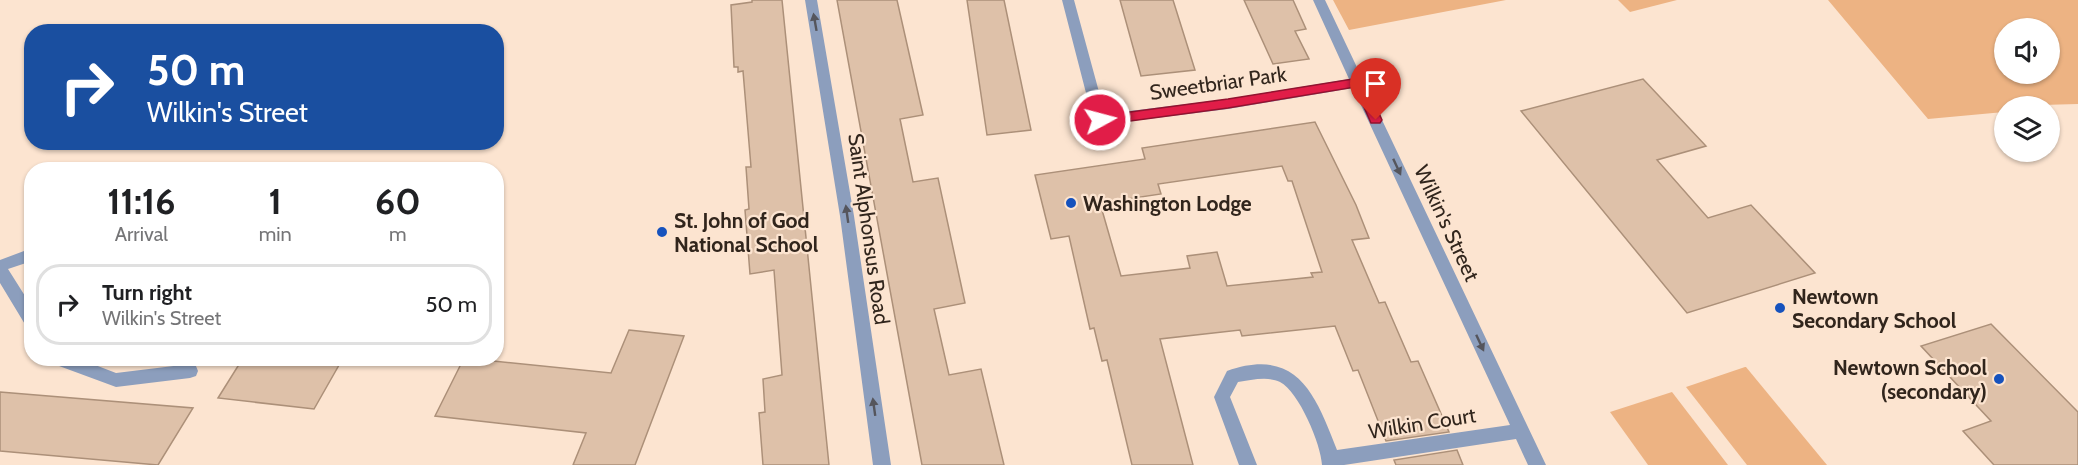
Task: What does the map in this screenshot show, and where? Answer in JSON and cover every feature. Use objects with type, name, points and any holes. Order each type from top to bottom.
[{"type":"street","name":"Saint Alphonsus Road","points":[[811,0],[847,216],[882,465]]},
{"type":"street","name":"Sweetbriar Park","points":[[1068,0],[1100,120],[1228,104],[1359,82]]},
{"type":"street","name":"Wilkin's Street","points":[[1318,0],[1359,82],[1536,465]]},
{"type":"street","points":[[24,258],[0,268],[24,308]]},
{"type":"street","points":[[78,366],[116,380],[190,371]]},
{"type":"street","name":"Wilkin Court","points":[[1248,465],[1222,397],[1233,376],[1263,369],[1290,378],[1307,398],[1331,462],[1521,431]]},
{"type":"shaded area","points":[[1333,0],[1506,0],[1349,30]]},
{"type":"shaded area","points":[[1618,0],[1677,0],[1630,12]]},
{"type":"shaded area","points":[[1828,0],[2078,0],[2078,104],[2060,104],[2060,96],[1994,96],[1994,113],[1928,119]]},
{"type":"shaded area","points":[[1746,367],[1827,465],[1747,465],[1686,387]]},
{"type":"shaded area","points":[[1672,392],[1728,465],[1648,465],[1610,412]]},
{"type":"building","points":[[752,0],[782,0],[829,465],[763,465],[759,413],[765,412],[763,379],[782,375],[774,270],[750,274],[745,210],[749,209],[746,167],[751,167],[743,71],[738,72],[738,67],[734,67],[731,5],[752,2]]},
{"type":"building","points":[[837,0],[897,0],[923,115],[900,119],[913,182],[938,178],[965,303],[934,309],[949,375],[981,369],[1004,465],[922,465]]},
{"type":"building","points":[[967,0],[1004,0],[1031,130],[987,135]]},
{"type":"building","points":[[1120,0],[1173,0],[1195,70],[1141,76]]},
{"type":"building","points":[[1244,0],[1293,0],[1306,29],[1295,31],[1309,59],[1273,64]]},
{"type":"building","points":[[1643,79],[1706,146],[1657,160],[1708,218],[1751,205],[1815,273],[1687,313],[1521,111]]},
{"type":"building","points":[[1315,122],[1356,205],[1369,238],[1352,240],[1379,303],[1385,302],[1411,362],[1418,361],[1449,432],[1386,441],[1358,370],[1353,371],[1335,326],[1242,336],[1240,330],[1160,339],[1193,465],[1132,465],[1107,360],[1102,361],[1094,328],[1090,329],[1069,236],[1051,239],[1035,175],[1145,159],[1142,148]],"holes":[[[1282,166],[1288,181],[1292,181],[1322,272],[1311,273],[1313,277],[1227,286],[1217,252],[1187,256],[1190,268],[1121,276],[1100,203],[1161,194],[1158,184]]]},
{"type":"building","name":"Newtown School (secondary)","points":[[1991,324],[2078,412],[2078,465],[1994,465],[1963,431],[1991,421],[1921,346]]},
{"type":"building","points":[[629,330],[684,336],[635,465],[573,465],[586,433],[435,416],[460,366],[504,366],[504,362],[611,373]]},
{"type":"building","points":[[238,366],[338,366],[314,409],[218,398]]},
{"type":"building","points":[[0,392],[193,408],[158,465],[0,451]]},
{"type":"building","points":[[1457,450],[1463,465],[1396,465],[1394,460]]},
{"type":"place","name":"Washington Lodge","points":[[1071,203]]},
{"type":"place","name":"St. John of God National School","points":[[662,232]]},
{"type":"place","name":"Newtown Secondary School","points":[[1780,308]]},
{"type":"place","name":"Newtown School (secondary)","points":[[1999,379]]},
{"type":"route","points":[[1100,120],[1228,104],[1359,82],[1376,120]]}]
